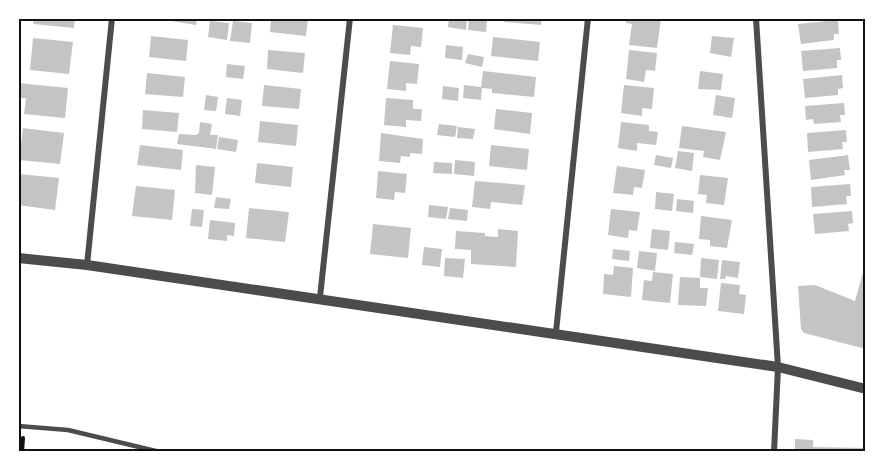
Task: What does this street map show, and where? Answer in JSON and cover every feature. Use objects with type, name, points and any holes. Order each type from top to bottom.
[{"type":"street","points":[[87,265],[112,18]]},
{"type":"street","points":[[320,297],[350,18]]},
{"type":"street","points":[[556,332],[588,18]]},
{"type":"street","points":[[756,18],[778,367],[774,452]]},
{"type":"street","points":[[18,258],[87,265],[320,297],[556,332],[778,367],[866,389]]},
{"type":"lane","points":[[18,426],[68,430],[160,452]]},
{"type":"building","points":[[34,18],[75,18],[74,28],[33,24]]},
{"type":"building","points":[[152,18],[197,18],[196,25]]},
{"type":"building","points":[[271,18],[308,18],[306,36],[270,32]]},
{"type":"building","points":[[449,18],[467,19],[466,30],[448,27]]},
{"type":"building","points":[[505,18],[542,18],[541,25],[504,22]]},
{"type":"building","points":[[626,18],[661,18],[657,48],[629,45],[632,24],[626,23]]},
{"type":"building","points":[[469,19],[487,21],[486,32],[468,30]]},
{"type":"building","points":[[838,20],[839,34],[834,34],[834,40],[801,44],[798,24]]},
{"type":"building","points":[[210,21],[229,23],[227,40],[208,37]]},
{"type":"building","points":[[233,21],[252,23],[250,43],[230,41]]},
{"type":"building","points":[[393,25],[423,28],[421,47],[411,46],[410,55],[390,53]]},
{"type":"building","points":[[151,36],[188,40],[186,61],[149,57]]},
{"type":"building","points":[[712,36],[734,38],[731,57],[710,53]]},
{"type":"building","points":[[493,37],[540,42],[538,61],[491,56]]},
{"type":"building","points":[[33,38],[73,42],[69,74],[30,70]]},
{"type":"building","points":[[446,45],[463,47],[462,60],[445,58]]},
{"type":"building","points":[[840,48],[841,60],[837,60],[837,68],[803,71],[801,51]]},
{"type":"building","points":[[268,50],[305,53],[303,73],[267,69]]},
{"type":"building","points":[[629,50],[657,53],[655,71],[646,70],[644,82],[626,79]]},
{"type":"building","points":[[468,54],[484,57],[482,67],[465,63]]},
{"type":"building","points":[[390,61],[419,64],[417,84],[406,83],[406,91],[387,89]]},
{"type":"building","points":[[227,64],[245,66],[243,79],[226,77]]},
{"type":"building","points":[[483,71],[536,77],[534,97],[492,93],[492,89],[482,88],[481,100],[463,98],[464,85],[481,87]]},
{"type":"building","points":[[700,71],[723,74],[721,90],[698,89]]},
{"type":"building","points":[[147,73],[185,77],[183,97],[145,94]]},
{"type":"building","points":[[842,75],[843,88],[838,89],[838,95],[805,98],[803,79]]},
{"type":"building","points":[[18,83],[68,88],[65,118],[24,114],[26,98],[18,98]]},
{"type":"building","points":[[264,85],[301,89],[299,109],[262,106]]},
{"type":"building","points":[[624,85],[654,88],[652,109],[642,108],[642,116],[621,113]]},
{"type":"building","points":[[443,86],[459,88],[458,101],[442,99]]},
{"type":"building","points":[[206,95],[218,97],[216,111],[204,110]]},
{"type":"building","points":[[716,95],[735,98],[732,118],[713,115]]},
{"type":"building","points":[[227,98],[242,100],[240,116],[225,114]]},
{"type":"building","points":[[386,98],[413,100],[413,109],[422,109],[421,121],[406,120],[406,127],[384,125]]},
{"type":"building","points":[[844,103],[845,115],[840,115],[841,122],[814,124],[813,119],[806,120],[805,106]]},
{"type":"building","points":[[496,109],[532,113],[530,134],[494,129]]},
{"type":"building","points":[[143,110],[179,113],[177,132],[142,129]]},
{"type":"building","points":[[260,121],[298,125],[296,146],[258,142]]},
{"type":"building","points":[[200,122],[212,124],[210,135],[218,135],[216,149],[177,144],[179,134],[196,135],[199,133]]},
{"type":"building","points":[[621,122],[649,125],[649,131],[658,132],[656,145],[637,143],[637,151],[618,148]]},
{"type":"building","points":[[439,124],[457,126],[455,137],[437,135]]},
{"type":"building","points":[[682,126],[726,132],[720,160],[703,157],[704,151],[679,148]]},
{"type":"building","points":[[458,127],[475,129],[473,139],[457,138]]},
{"type":"building","points":[[23,128],[64,133],[60,164],[19,160]]},
{"type":"building","points":[[846,130],[847,142],[842,142],[843,149],[808,152],[807,133]]},
{"type":"building","points":[[381,133],[423,139],[422,154],[410,153],[410,157],[401,156],[400,163],[379,161]]},
{"type":"building","points":[[219,137],[238,140],[236,152],[217,149]]},
{"type":"building","points":[[140,145],[183,150],[181,170],[137,165]]},
{"type":"building","points":[[491,145],[529,149],[527,170],[489,166]]},
{"type":"building","points":[[678,151],[694,153],[692,171],[675,168]]},
{"type":"building","points":[[656,155],[673,158],[671,168],[654,165]]},
{"type":"building","points":[[848,155],[850,170],[844,170],[845,175],[811,180],[809,160]]},
{"type":"building","points":[[455,160],[475,162],[474,176],[454,174]]},
{"type":"building","points":[[434,162],[452,163],[452,174],[433,173]]},
{"type":"building","points":[[257,163],[293,167],[291,187],[255,183]]},
{"type":"building","points":[[196,165],[215,167],[212,195],[195,193]]},
{"type":"building","points":[[617,166],[645,170],[642,188],[634,187],[633,195],[613,193]]},
{"type":"building","points":[[378,171],[407,174],[405,193],[395,192],[394,200],[376,198]]},
{"type":"building","points":[[19,174],[59,178],[55,210],[18,205]]},
{"type":"building","points":[[700,175],[728,178],[724,205],[706,203],[707,195],[698,194]]},
{"type":"building","points":[[475,181],[525,185],[522,205],[491,202],[490,209],[472,207]]},
{"type":"building","points":[[850,184],[851,196],[846,196],[847,204],[812,207],[811,187]]},
{"type":"building","points":[[136,186],[175,190],[172,220],[132,216]]},
{"type":"building","points":[[656,192],[674,194],[672,211],[655,209]]},
{"type":"building","points":[[216,197],[231,199],[229,209],[214,208]]},
{"type":"building","points":[[677,199],[694,201],[693,213],[676,211]]},
{"type":"building","points":[[429,205],[448,207],[446,219],[428,217]]},
{"type":"building","points":[[249,208],[289,212],[285,242],[246,238]]},
{"type":"building","points":[[450,208],[468,210],[467,221],[448,219]]},
{"type":"building","points":[[192,209],[204,210],[202,227],[190,226]]},
{"type":"building","points":[[611,209],[640,212],[637,231],[629,230],[628,238],[608,235]]},
{"type":"building","points":[[852,211],[853,223],[848,224],[849,231],[815,234],[813,214]]},
{"type":"building","points":[[701,216],[732,220],[727,248],[710,246],[710,240],[699,239]]},
{"type":"building","points":[[210,220],[235,223],[234,236],[227,235],[227,241],[208,239]]},
{"type":"building","points":[[373,224],[411,228],[408,258],[370,254]]},
{"type":"building","points":[[498,229],[518,231],[516,267],[471,264],[471,250],[455,249],[456,231],[485,233],[485,236],[498,237]]},
{"type":"building","points":[[652,229],[670,231],[668,250],[650,248]]},
{"type":"building","points":[[675,242],[694,244],[692,255],[674,253]]},
{"type":"building","points":[[424,247],[442,249],[440,267],[422,265]]},
{"type":"building","points":[[613,249],[630,251],[629,261],[612,259]]},
{"type":"building","points":[[639,251],[657,253],[655,271],[637,268]]},
{"type":"building","points":[[445,258],[465,259],[463,278],[444,276]]},
{"type":"building","points":[[701,258],[719,260],[717,279],[700,277]]},
{"type":"building","points":[[722,260],[740,262],[738,278],[726,276],[725,279],[720,279]]},
{"type":"building","points":[[614,266],[633,268],[631,297],[603,294],[604,274],[613,275]]},
{"type":"building","points":[[864,269],[866,349],[804,333],[801,329],[798,286],[815,285],[855,301]]},
{"type":"building","points":[[653,272],[673,274],[670,303],[642,300],[644,280],[652,281]]},
{"type":"building","points":[[680,277],[700,278],[700,288],[708,288],[706,306],[678,305]]},
{"type":"building","points":[[721,283],[740,285],[739,294],[746,295],[744,314],[718,311]]},
{"type":"building","points":[[795,439],[813,440],[813,447],[866,448],[866,452],[795,452]]}]
